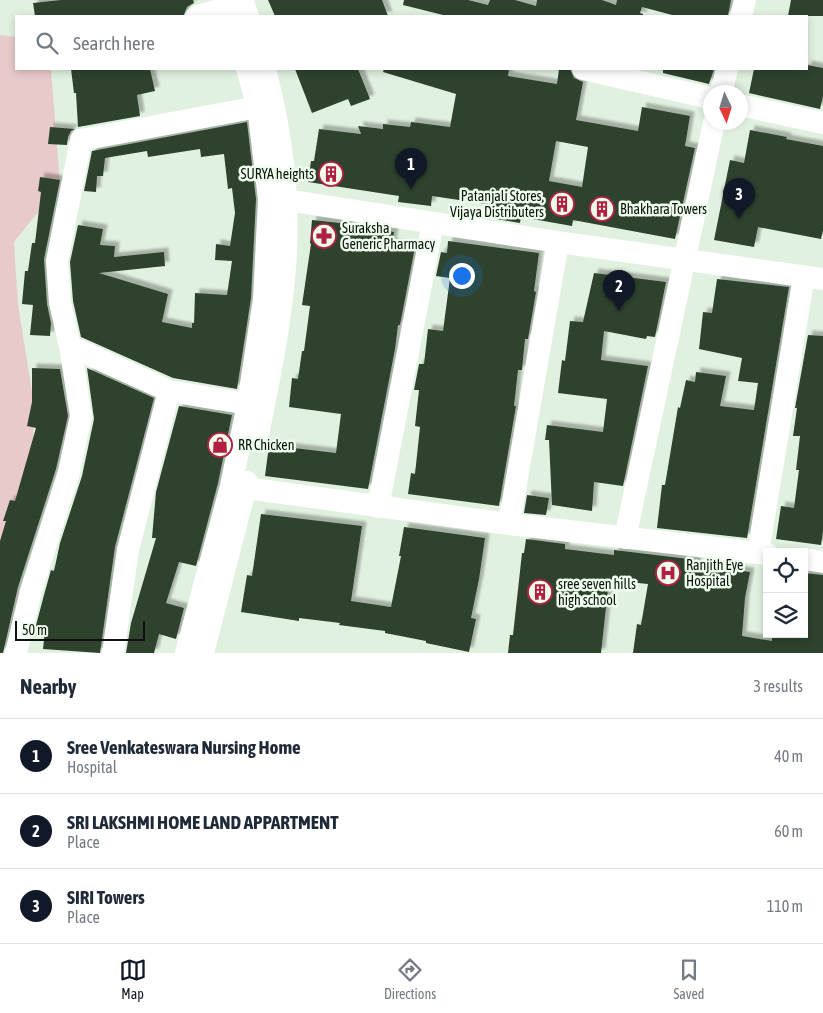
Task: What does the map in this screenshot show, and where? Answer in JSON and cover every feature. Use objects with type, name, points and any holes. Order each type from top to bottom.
[{"type":"street","points":[[741,15],[745,0]]},
{"type":"street","points":[[202,15],[236,8]]},
{"type":"street","points":[[203,653],[246,488],[272,366],[285,249],[258,107],[247,70]]},
{"type":"street","points":[[186,653],[231,486],[248,404],[264,299],[277,200],[279,137],[265,70]]},
{"type":"street","points":[[587,70],[703,96]]},
{"type":"street","points":[[723,85],[727,70]]},
{"type":"street","points":[[16,653],[31,591],[69,472],[81,416],[70,346],[60,303],[57,261],[81,140],[258,107]]},
{"type":"street","points":[[748,107],[823,123]]},
{"type":"street","points":[[625,538],[712,130]]},
{"type":"street","points":[[246,488],[509,524],[762,554],[814,277],[558,242],[277,200]]},
{"type":"street","points":[[378,507],[433,223]]},
{"type":"street","points":[[509,524],[558,242]]},
{"type":"street","points":[[70,346],[169,390],[248,404]]},
{"type":"street","points":[[113,653],[128,550],[169,390]]},
{"type":"street","points":[[808,560],[823,562]]},
{"type":"shaded area","points":[[0,35],[15,37],[15,70],[51,70],[60,185],[14,242],[18,305],[33,398],[34,500],[0,598]]},
{"type":"building","points":[[61,0],[193,0],[194,3],[187,7],[184,15],[35,15],[33,3]]},
{"type":"building","points":[[268,0],[382,0],[388,15],[275,15]]},
{"type":"building","points":[[404,0],[468,0],[488,5],[490,0],[515,0],[536,6],[537,0],[602,0],[616,5],[617,0],[731,0],[728,15],[672,15],[642,7],[640,13],[643,15],[443,15],[403,5]]},
{"type":"building","points":[[791,0],[823,0],[823,16],[788,15]]},
{"type":"building","points":[[808,65],[823,68],[823,96],[820,109],[749,93],[754,70],[808,70]]},
{"type":"building","points":[[71,70],[150,70],[155,91],[137,95],[140,116],[78,127],[76,93],[74,93]]},
{"type":"building","points":[[295,70],[358,70],[370,99],[351,106],[348,99],[312,113]]},
{"type":"building","points":[[384,70],[509,70],[508,76],[557,84],[559,70],[570,70],[574,78],[583,82],[576,120],[638,131],[642,107],[690,116],[685,146],[695,148],[675,239],[573,220],[572,226],[521,217],[520,223],[484,217],[486,204],[432,196],[431,206],[398,202],[399,196],[308,182],[311,161],[314,161],[319,129],[361,134],[358,126],[383,129],[383,124],[410,127],[411,122],[450,127],[456,94],[383,72]],"holes":[[[556,141],[588,147],[582,187],[549,181]]]},
{"type":"building","points":[[663,70],[714,70],[709,84],[663,73]]},
{"type":"building","points":[[247,122],[256,199],[251,298],[237,389],[173,378],[81,337],[73,301],[70,262],[78,225],[103,229],[100,245],[115,246],[114,257],[164,252],[165,266],[99,273],[168,294],[162,322],[192,328],[192,323],[194,323],[195,293],[227,295],[232,261],[215,260],[216,244],[230,246],[235,213],[232,188],[228,189],[224,154],[201,157],[200,149],[148,157],[147,151],[105,158],[103,176],[97,176],[96,192],[84,191],[92,151]]},
{"type":"building","points":[[50,127],[75,129],[71,131],[68,137],[67,145],[48,144]]},
{"type":"building","points":[[750,130],[823,146],[823,230],[821,239],[758,227],[754,247],[714,240],[730,160],[744,163]]},
{"type":"building","points":[[40,177],[60,180],[44,259],[47,304],[51,323],[50,336],[30,335],[33,305],[22,304],[25,271],[28,271],[32,243],[35,243],[41,192],[38,191]]},
{"type":"building","points":[[312,220],[394,232],[392,243],[415,247],[400,325],[398,325],[368,489],[265,476],[269,445],[336,453],[341,414],[289,407],[292,378],[298,379],[302,351],[304,351],[310,306],[302,305],[311,244]]},
{"type":"building","points":[[448,241],[539,253],[534,291],[536,292],[528,339],[525,339],[522,370],[518,370],[514,406],[516,406],[499,506],[408,494],[411,473],[415,474],[420,427],[415,426],[419,390],[414,390],[419,364],[424,364],[428,329],[443,331],[450,278],[436,276],[441,252],[447,253]]},
{"type":"building","points":[[594,273],[666,282],[655,337],[647,336],[646,339],[604,331],[601,360],[648,366],[623,486],[594,482],[592,511],[552,505],[549,440],[545,440],[547,425],[603,432],[607,399],[558,393],[562,360],[565,361],[570,321],[583,322]]},
{"type":"building","points":[[717,279],[789,287],[747,538],[657,528],[662,485],[665,485],[678,407],[680,408],[686,380],[695,382],[696,372],[726,376],[720,406],[754,410],[758,383],[738,381],[742,358],[699,349],[703,312],[712,313]]},
{"type":"building","points":[[808,335],[823,336],[823,531],[821,545],[776,539],[781,506],[794,508],[799,470],[796,470],[800,436],[793,436],[797,408],[795,408]]},
{"type":"building","points":[[32,368],[60,369],[68,416],[56,469],[18,587],[3,653],[0,653],[0,541],[6,521],[3,521],[10,500],[15,501],[36,428],[27,426],[32,402]]},
{"type":"building","points":[[87,368],[154,398],[115,547],[100,653],[43,649],[45,630],[35,629],[51,570],[54,571],[60,543],[82,476],[94,419]]},
{"type":"building","points":[[179,406],[232,415],[218,483],[196,566],[179,562],[166,603],[184,608],[176,639],[159,634],[154,653],[126,653],[131,623],[156,538],[152,538],[156,492]]},
{"type":"building","points":[[527,495],[549,498],[546,515],[524,513]]},
{"type":"building","points":[[261,514],[362,526],[351,601],[391,607],[401,556],[399,556],[404,527],[485,538],[471,618],[476,619],[469,652],[385,633],[385,631],[339,625],[340,623],[299,618],[299,621],[241,612],[247,575],[252,576]]},
{"type":"building","points":[[526,539],[565,544],[565,549],[614,555],[614,550],[697,560],[697,565],[750,572],[745,598],[742,636],[772,641],[772,638],[808,638],[808,573],[823,575],[823,653],[633,653],[637,624],[641,625],[648,584],[609,580],[601,653],[508,653],[510,635],[513,635],[522,553],[524,553]]},
{"type":"place","name":"SURYA heights","points":[[331,174]]},
{"type":"place","name":"Sree Venkateswara Nursing Home","points":[[411,189]]},
{"type":"place","name":"Patanjali Stores, Vijaya Distributers","points":[[562,204]]},
{"type":"place","name":"Bhakhara Towers","points":[[602,209]]},
{"type":"place","name":"SIRI Towers","points":[[739,219]]},
{"type":"place","name":"Suraksha Generic Pharmacy","points":[[324,236]]},
{"type":"place","name":"SRI LAKSHMI HOME LAND APPARTMENT","points":[[619,311]]},
{"type":"place","name":"RR Chicken","points":[[220,445]]},
{"type":"place","name":"Ranjith Eye Hospital","points":[[668,573]]},
{"type":"place","name":"sree seven hills high school","points":[[540,592]]}]
